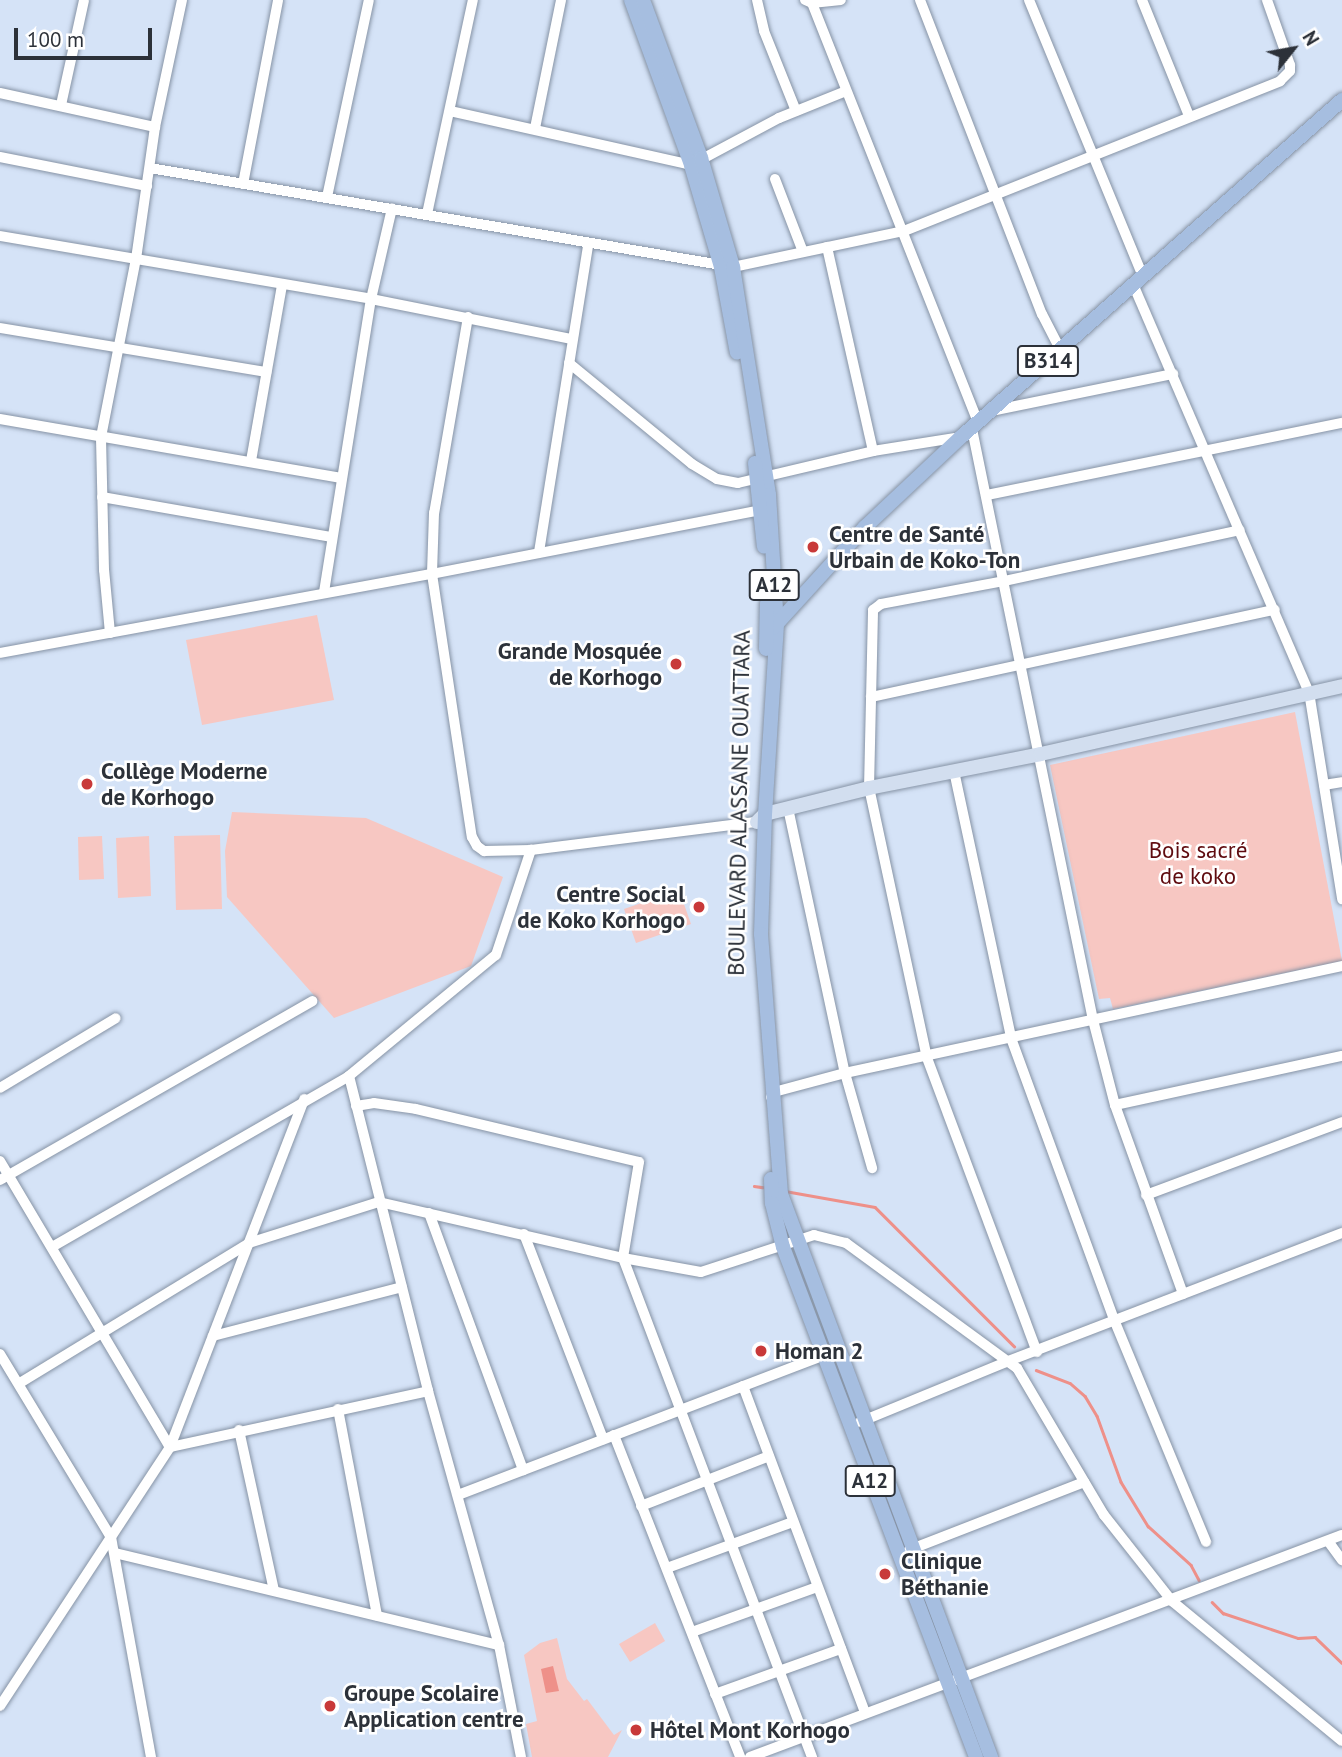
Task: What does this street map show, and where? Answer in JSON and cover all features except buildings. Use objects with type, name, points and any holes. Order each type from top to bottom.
[{"type":"main road","name":"BOULEVARD ALASSANE OUATTARA","points":[[631,0],[696,162]]},
{"type":"main road","name":"BOULEVARD ALASSANE OUATTARA","points":[[643,0],[727,267],[761,478],[772,629],[761,818],[761,934],[776,1185],[772,1203],[783,1247],[822,1356],[898,1552],[991,1757]]},
{"type":"main road","name":"B314","points":[[772,629],[865,527],[970,429],[1342,100]]},
{"type":"main road","name":"BOULEVARD ALASSANE OUATTARA","points":[[776,1185],[913,1549],[976,1757]]},
{"type":"street","points":[[61,104],[84,0]]},
{"type":"street","points":[[110,634],[101,437],[136,259],[155,127],[182,0]]},
{"type":"street","points":[[243,184],[278,0]]},
{"type":"street","points":[[327,197],[369,0]]},
{"type":"street","points":[[426,214],[473,0]]},
{"type":"street","points":[[534,128],[561,0]]},
{"type":"street","points":[[757,0],[764,31],[796,111]]},
{"type":"street","points":[[841,0],[808,1],[904,231],[970,429],[987,495],[1094,1020],[1115,1105],[1183,1294]]},
{"type":"street","points":[[920,0],[1042,314],[1060,351]]},
{"type":"street","points":[[1029,0],[1094,156],[1172,374],[1309,692],[1340,867],[1342,899]]},
{"type":"street","points":[[1142,0],[1189,116]]},
{"type":"street","points":[[150,168],[727,267],[904,231],[1286,77],[1290,65],[1267,0]]},
{"type":"street","points":[[450,111],[696,162],[796,111],[846,91]]},
{"type":"street","points":[[0,93],[61,104],[155,127]]},
{"type":"street","points":[[0,157],[147,186]]},
{"type":"street","points":[[775,179],[803,252]]},
{"type":"street","points":[[324,592],[340,478],[371,299],[392,208]]},
{"type":"street","points":[[0,236],[371,299],[572,340]]},
{"type":"street","points":[[539,552],[588,245]]},
{"type":"street","points":[[827,247],[873,451]]},
{"type":"street","points":[[251,461],[282,285]]},
{"type":"street","points":[[468,317],[434,513],[432,574],[472,837],[484,852],[531,850],[761,818],[788,808],[869,788],[1041,754],[1342,686]]},
{"type":"street","points":[[0,328],[119,350],[266,372]]},
{"type":"street","points":[[569,363],[701,471],[717,480],[738,483],[970,429]]},
{"type":"street","points":[[990,411],[1172,374]]},
{"type":"street","points":[[0,419],[340,478]]},
{"type":"street","points":[[987,495],[1206,453],[1342,423]]},
{"type":"street","points":[[102,497],[331,537]]},
{"type":"street","points":[[0,653],[432,574],[764,509]]},
{"type":"street","points":[[1037,1352],[928,1058],[869,788],[873,610],[881,604],[1004,581],[1240,530]]},
{"type":"street","points":[[871,697],[1275,610]]},
{"type":"street","points":[[954,771],[1012,1038],[1115,1322],[1206,1542]]},
{"type":"street","points":[[1324,785],[1342,782]]},
{"type":"street","points":[[788,808],[845,1073],[872,1168]]},
{"type":"street","points":[[52,1247],[304,1099],[349,1076],[496,955],[531,850]]},
{"type":"street","points":[[771,1097],[845,1073],[928,1058],[1342,966]]},
{"type":"street","points":[[4,1177],[312,1001]]},
{"type":"street","points":[[0,1088],[116,1018]]},
{"type":"street","points":[[1115,1105],[1342,1056]]},
{"type":"street","points":[[349,1076],[428,1391],[499,1645],[521,1757]]},
{"type":"street","points":[[0,1706],[170,1447],[304,1099]]},
{"type":"street","points":[[356,1106],[374,1103],[416,1109],[639,1162],[623,1258],[811,1757]]},
{"type":"street","points":[[1146,1195],[1342,1122]]},
{"type":"street","points":[[0,1161],[4,1177],[52,1247],[170,1447]]},
{"type":"street","points":[[20,1382],[249,1243],[379,1202],[623,1258],[701,1272],[814,1235],[846,1243],[1017,1368],[1104,1515],[1172,1601],[1342,1741]]},
{"type":"street","points":[[429,1213],[523,1470]]},
{"type":"street","points":[[849,1426],[1006,1362],[1342,1233]]},
{"type":"street","points":[[524,1234],[604,1440]]},
{"type":"street","points":[[213,1336],[402,1287]]},
{"type":"street","points":[[458,1495],[838,1350]]},
{"type":"street","points":[[0,1354],[20,1382],[111,1537],[151,1757]]},
{"type":"street","points":[[743,1386],[865,1713]]},
{"type":"street","points":[[170,1447],[428,1391]]},
{"type":"street","points":[[338,1409],[377,1615]]},
{"type":"street","points":[[239,1430],[274,1590]]},
{"type":"street","points":[[614,1435],[740,1757]]},
{"type":"street","points":[[641,1506],[769,1456]]},
{"type":"street","points":[[898,1552],[913,1549],[1084,1482]]},
{"type":"street","points":[[667,1568],[793,1522]]},
{"type":"street","points":[[750,1757],[1172,1601],[1342,1535]]},
{"type":"street","points":[[1328,1541],[1342,1560]]},
{"type":"street","points":[[115,1553],[499,1645]]},
{"type":"street","points":[[692,1632],[817,1587]]},
{"type":"street","points":[[715,1694],[841,1649]]},
{"type":"green space","points":[[317,615],[334,700],[202,725],[186,640]]},
{"type":"green space","name":"Bois sacré de koko","points":[[1295,712],[1342,961],[1113,1009],[1110,998],[1099,999],[1050,765]]},
{"type":"green space","points":[[232,812],[366,818],[503,877],[471,966],[334,1018],[227,897],[225,851]]},
{"type":"green space","points":[[220,835],[222,909],[176,910],[174,836]]},
{"type":"green space","points":[[102,836],[104,879],[79,880],[78,837]]},
{"type":"green space","points":[[149,836],[151,896],[118,898],[116,838]]},
{"type":"green space","points":[[679,890],[691,924],[636,943],[624,909]]},
{"type":"green space","points":[[655,1623],[665,1641],[630,1662],[619,1644]]},
{"type":"green space","points":[[557,1638],[567,1679],[584,1701],[587,1699],[614,1735],[622,1730],[608,1757],[532,1757],[526,1724],[537,1721],[524,1655],[540,1643]]},
{"type":"shaded area","points":[[553,1666],[559,1691],[546,1693],[541,1669]]},
{"type":"waterway","points":[[754,1186],[768,1188]]},
{"type":"waterway","points":[[785,1191],[875,1207],[1014,1346]]},
{"type":"waterway","points":[[1036,1370],[1070,1383],[1085,1396],[1097,1416],[1121,1482],[1148,1526],[1191,1565],[1199,1580]]},
{"type":"waterway","points":[[1212,1602],[1223,1613],[1298,1638],[1315,1637],[1342,1663]]},
{"type":"place","name":"Centre de Santé Urbain de Koko-Ton","points":[[813,547]]},
{"type":"place","name":"Grande Mosquée de Korhogo","points":[[676,664]]},
{"type":"place","name":"Collège Moderne de Korhogo","points":[[87,784]]},
{"type":"place","name":"Centre Social de Koko Korhogo","points":[[699,907]]},
{"type":"place","name":"Homan 2","points":[[761,1351]]},
{"type":"place","name":"Clinique Béthanie","points":[[885,1574]]},
{"type":"place","name":"Groupe Scolaire Application centre","points":[[330,1706]]},
{"type":"place","name":"Hôtel Mont Korhogo","points":[[636,1730]]}]
